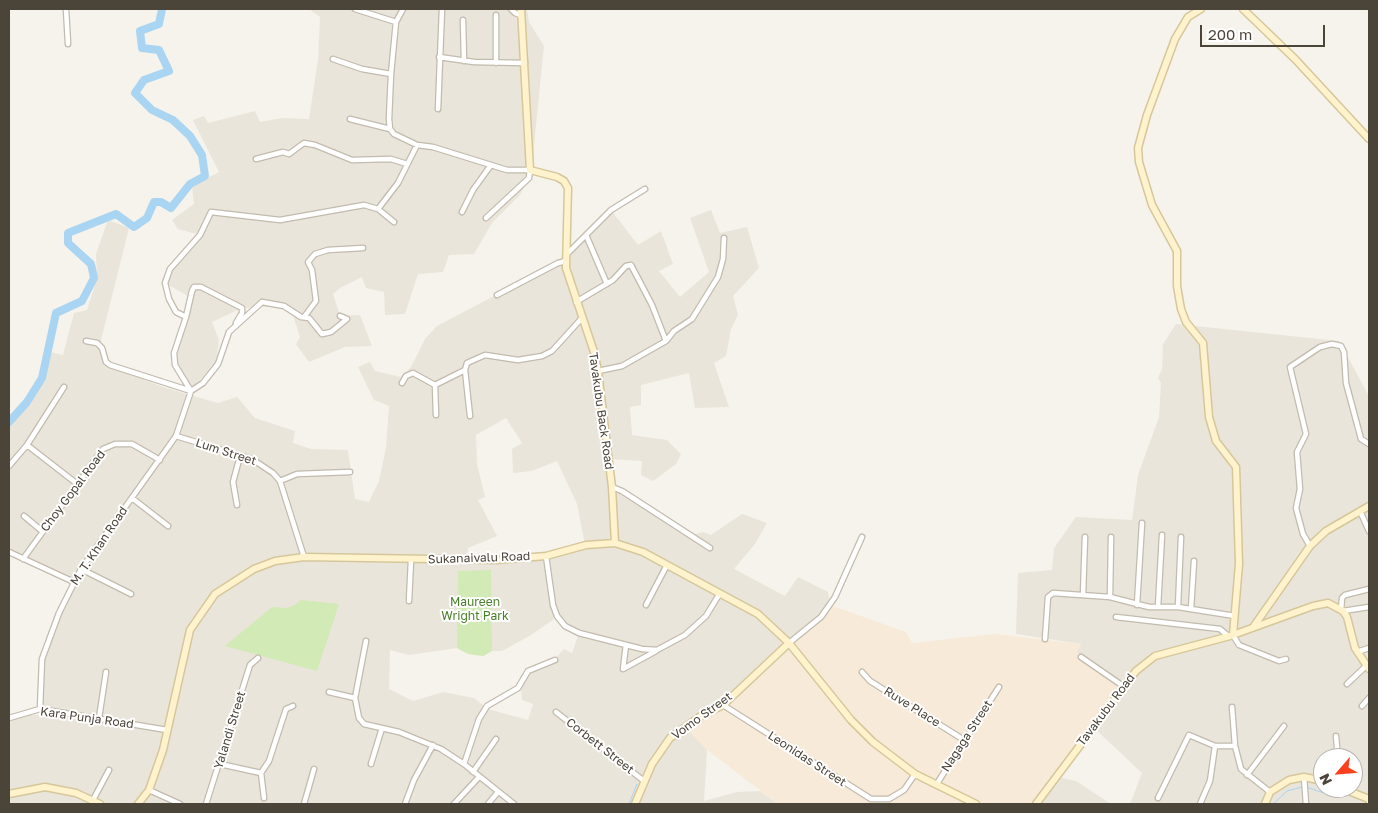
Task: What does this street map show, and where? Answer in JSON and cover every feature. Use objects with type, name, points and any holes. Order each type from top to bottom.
[{"type":"street","points":[[66,9],[68,44]]},
{"type":"street","points":[[354,9],[396,22]]},
{"type":"street","points":[[390,129],[391,74],[396,22],[403,9]]},
{"type":"street","points":[[438,109],[442,9]]},
{"type":"street","points":[[486,218],[529,178],[530,170],[521,12],[515,13],[511,9]]},
{"type":"street","points":[[1201,9],[1188,18],[1175,40],[1147,115],[1138,148],[1139,162],[1152,205],[1177,251],[1177,286],[1181,309],[1186,322],[1203,343],[1208,417],[1216,441],[1236,468],[1239,564],[1231,635]]},
{"type":"street","points":[[1242,9],[1295,58],[1369,138]]},
{"type":"street","points":[[496,15],[496,63]]},
{"type":"street","points":[[463,20],[464,61]]},
{"type":"street","points":[[439,57],[464,61],[525,63]]},
{"type":"street","points":[[333,59],[362,69],[391,74]]},
{"type":"street","points":[[350,119],[390,129],[394,134],[417,145],[433,147],[507,170],[530,170]]},
{"type":"street","points":[[256,159],[283,152],[289,154],[304,143],[315,145],[352,160],[391,159],[407,164]]},
{"type":"street","points":[[378,209],[398,183],[417,145]]},
{"type":"street","points":[[462,212],[473,190],[491,165]]},
{"type":"street","name":"Tavakubu Back Road","points":[[530,170],[557,177],[564,181],[568,188],[566,259],[576,302],[594,352],[598,371],[612,487],[615,543]]},
{"type":"street","points":[[497,296],[566,259],[610,210],[645,189]]},
{"type":"street","points":[[186,317],[176,312],[169,299],[165,282],[170,269],[200,235],[211,212],[280,220],[364,205],[378,209],[394,222]]},
{"type":"street","points":[[586,235],[606,284]]},
{"type":"street","points":[[598,371],[622,366],[666,341],[674,331],[692,319],[718,277],[723,259],[724,238]]},
{"type":"street","points":[[304,317],[316,301],[312,270],[308,262],[315,254],[328,250],[362,248]]},
{"type":"street","points":[[576,302],[606,284],[626,266],[631,265],[652,306],[666,341]]},
{"type":"street","points":[[194,287],[201,287],[242,308],[242,313],[229,332],[218,364],[203,383],[190,393],[180,376],[174,353],[192,291],[194,287]]},
{"type":"street","points":[[229,332],[262,302],[284,306],[296,315],[309,318],[319,332],[326,334],[347,319],[340,316]]},
{"type":"street","points":[[470,416],[465,370],[466,363],[485,355],[518,360],[542,356],[552,351],[582,318]]},
{"type":"street","points":[[86,341],[97,343],[102,348],[106,362],[110,365],[190,393]]},
{"type":"street","points":[[1310,546],[1303,534],[1296,506],[1300,489],[1297,452],[1306,434],[1290,366],[1320,347],[1332,344],[1341,346],[1344,352],[1346,383],[1361,439],[1369,444]]},
{"type":"street","points":[[435,384],[465,370]]},
{"type":"street","points":[[402,383],[406,376],[414,373],[435,384]]},
{"type":"street","points":[[435,384],[436,415]]},
{"type":"street","points":[[9,466],[26,445],[64,387]]},
{"type":"street","name":"M. T. Khan Road","points":[[40,709],[42,659],[58,613],[81,569],[176,436],[190,393]]},
{"type":"street","name":"Lum Street","points":[[176,436],[263,465],[280,481]]},
{"type":"street","name":"Choy Gopal Road","points":[[23,559],[76,483],[103,449],[115,444],[132,444],[160,460]]},
{"type":"street","points":[[26,445],[76,483]]},
{"type":"street","points":[[237,505],[233,482],[240,456]]},
{"type":"street","points":[[304,557],[280,481],[297,474],[350,472]]},
{"type":"street","points":[[612,487],[622,491],[710,548]]},
{"type":"street","points":[[132,498],[168,526]]},
{"type":"street","points":[[1254,626],[1310,546],[1326,531],[1369,506]]},
{"type":"street","points":[[1360,511],[1369,532]]},
{"type":"street","points":[[24,516],[42,531]]},
{"type":"street","points":[[1138,605],[1142,523]]},
{"type":"street","points":[[1158,607],[1162,535]]},
{"type":"street","points":[[789,643],[821,617],[835,598],[862,537]]},
{"type":"street","points":[[1083,595],[1085,537]]},
{"type":"street","points":[[1110,597],[1111,537]]},
{"type":"street","points":[[1178,607],[1181,537]]},
{"type":"street","name":"Sukanaivalu Road","points":[[138,804],[149,790],[167,730],[186,642],[192,624],[215,594],[254,569],[275,561],[304,557],[486,560],[546,556],[586,545],[615,543],[643,552],[758,614],[789,643],[862,732],[884,752],[915,774],[976,804]]},
{"type":"street","points":[[9,552],[74,582]]},
{"type":"street","points":[[546,556],[554,605],[557,616],[565,626],[579,633],[626,645],[657,650]]},
{"type":"street","points":[[408,601],[411,560]]},
{"type":"street","points":[[1191,609],[1194,561]]},
{"type":"street","points":[[646,604],[667,565]]},
{"type":"street","points":[[81,569],[131,594]]},
{"type":"street","points":[[1347,684],[1368,668],[1357,652],[1347,617],[1342,610],[1342,598],[1345,595],[1369,589]]},
{"type":"street","points":[[1045,639],[1049,595],[1054,592],[1110,597],[1138,605],[1178,607],[1234,616]]},
{"type":"street","points":[[626,645],[623,669],[685,635],[706,616],[720,594]]},
{"type":"street","name":"Tavakubu Road","points":[[1036,804],[1123,686],[1136,671],[1155,656],[1231,635],[1313,606],[1328,603],[1342,610]]},
{"type":"street","points":[[1342,610],[1369,607]]},
{"type":"street","points":[[1116,617],[1220,630],[1231,635],[1239,645],[1279,661],[1286,659]]},
{"type":"street","points":[[366,641],[355,698],[359,718],[364,724],[433,745],[464,764],[514,804]]},
{"type":"street","name":"Vomo Street","points":[[635,804],[657,755],[670,738],[722,705],[789,643]]},
{"type":"street","points":[[1357,652],[1369,648]]},
{"type":"street","points":[[1081,657],[1123,686]]},
{"type":"street","name":"Yalandi Street","points":[[206,804],[250,665],[258,658]]},
{"type":"street","points":[[464,764],[480,719],[487,706],[518,688],[528,671],[555,660]]},
{"type":"street","points":[[99,718],[106,672]]},
{"type":"street","name":"Ruve Place","points":[[862,672],[870,681],[964,740]]},
{"type":"street","name":"Nagaga Street","points":[[936,785],[999,687]]},
{"type":"street","points":[[329,692],[355,698]]},
{"type":"street","points":[[1362,706],[1369,698]]},
{"type":"street","name":"Leonidas Street","points":[[722,705],[871,799],[889,799],[904,790],[915,774]]},
{"type":"street","points":[[264,798],[261,772],[269,761],[286,709],[293,706]]},
{"type":"street","points":[[1232,707],[1238,760],[1247,775],[1270,792]]},
{"type":"street","name":"Kara Punja Road","points":[[9,718],[40,709],[167,730]]},
{"type":"street","name":"Corbett Street","points":[[556,712],[644,781]]},
{"type":"street","points":[[1247,775],[1284,726]]},
{"type":"street","points":[[371,764],[382,728]]},
{"type":"street","points":[[1158,798],[1189,735],[1215,746],[1235,746]]},
{"type":"street","points":[[1336,736],[1337,748]]},
{"type":"street","points":[[473,772],[496,739]]},
{"type":"street","points":[[405,804],[414,780],[433,745]]},
{"type":"street","points":[[1200,804],[1210,781],[1215,746]]},
{"type":"street","points":[[220,764],[261,772]]},
{"type":"street","points":[[304,804],[314,769]]},
{"type":"street","points":[[93,800],[109,770]]},
{"type":"street","points":[[454,804],[479,777]]},
{"type":"street","points":[[1304,777],[1306,804]]},
{"type":"street","points":[[1265,804],[1270,792],[1289,780],[1304,777],[1313,779]]},
{"type":"street","points":[[9,794],[45,787],[76,793],[100,804]]},
{"type":"street","points":[[149,790],[180,804]]},
{"type":"street","points":[[488,804],[498,792]]},
{"type":"shaded area","points":[[309,9],[527,9],[529,22],[544,46],[531,175],[520,195],[492,223],[474,254],[449,255],[443,272],[418,274],[405,314],[385,315],[384,292],[366,288],[362,277],[340,288],[333,294],[340,316],[360,315],[372,346],[345,347],[309,362],[296,344],[300,337],[290,306],[242,308],[212,322],[219,340],[216,361],[191,391],[180,376],[174,353],[190,297],[165,283],[170,269],[200,235],[178,229],[172,220],[194,204],[192,186],[219,172],[193,120],[204,116],[208,123],[255,111],[260,122],[282,118],[309,119],[318,60],[320,17]]},
{"type":"shaded area","points":[[611,210],[638,245],[661,231],[673,264],[659,271],[680,297],[709,272],[690,218],[711,210],[720,233],[747,227],[759,268],[733,296],[738,315],[731,329],[726,356],[714,363],[729,407],[695,408],[689,373],[641,385],[641,405],[630,407],[632,435],[667,440],[681,454],[676,464],[653,481],[641,475],[642,461],[607,459],[612,487],[669,522],[696,534],[703,532],[711,535],[742,514],[767,523],[755,544],[734,569],[785,596],[798,577],[828,592],[830,605],[821,617],[722,704],[686,727],[707,750],[704,801],[737,792],[760,791],[778,804],[9,804],[9,721],[28,715],[40,715],[42,659],[74,582],[9,552],[9,426],[30,404],[45,379],[50,352],[63,355],[74,313],[87,310],[97,279],[96,254],[108,220],[129,228],[101,340],[106,365],[163,387],[218,403],[237,397],[255,418],[295,431],[293,443],[311,449],[348,450],[355,499],[369,502],[379,481],[386,448],[389,406],[374,400],[358,367],[370,362],[375,371],[401,377],[411,367],[425,339],[437,326],[555,264]],"holes":[[[506,418],[522,443],[512,449],[513,473],[532,471],[557,461],[577,504],[585,545],[546,556],[467,561],[468,548],[497,536],[478,500],[485,497],[477,464],[476,435]],[[557,617],[565,626],[579,633],[572,653],[564,649],[554,660],[532,673],[520,676],[522,700],[533,704],[528,720],[488,709],[474,698],[443,692],[413,701],[389,689],[390,650],[409,655],[457,648],[468,654],[483,656],[492,651],[502,651],[531,635]]]},
{"type":"shaded area","points":[[1176,324],[1339,341],[1369,396],[1369,804],[1130,804],[1142,773],[1093,727],[1123,686],[1076,653],[1081,644],[1016,634],[1018,573],[1052,570],[1054,548],[1076,517],[1132,520],[1138,475],[1159,417],[1161,383],[1158,378],[1162,369],[1163,344]]},
{"type":"shaded area","points":[[830,605],[906,632],[912,643],[996,634],[1081,644],[1077,653],[1123,686],[1038,804],[778,804],[707,750],[685,727],[723,705],[821,617]]},
{"type":"shaded area","points":[[1057,777],[1076,781],[1111,804],[1038,804]]},
{"type":"green space","name":"Maureen Wright Park","points":[[491,570],[492,651],[483,656],[468,654],[457,648],[458,571]]},
{"type":"green space","points":[[301,600],[339,604],[317,671],[225,646],[272,607],[287,608]]},
{"type":"waterway","points":[[9,422],[27,402],[42,378],[56,313],[82,301],[94,278],[91,264],[68,243],[68,233],[116,214],[134,227],[147,218],[154,202],[161,202],[171,208],[190,184],[205,176],[202,155],[190,136],[173,120],[152,110],[135,93],[144,80],[169,71],[159,50],[142,48],[140,31],[159,24],[162,9]]},
{"type":"waterway","points":[[629,804],[637,784]]},
{"type":"waterway","points":[[1273,804],[1287,791],[1302,787]]},
{"type":"waterway","points":[[1306,787],[1313,789]]}]
